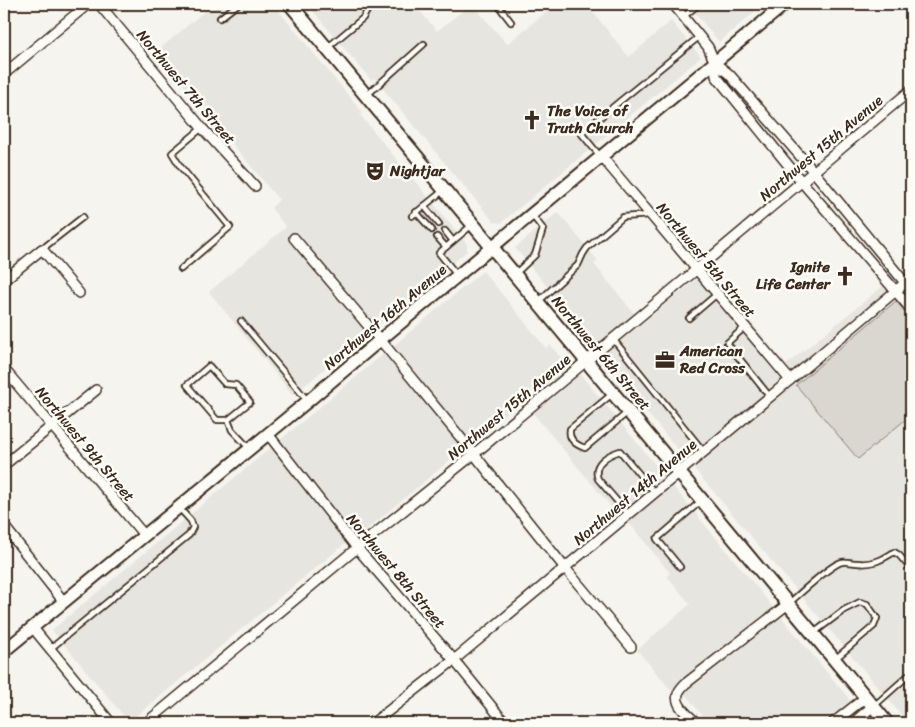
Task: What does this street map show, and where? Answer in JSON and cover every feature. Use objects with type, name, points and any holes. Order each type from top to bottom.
[{"type":"main road","name":"Northwest 6th Street","points":[[290,4],[887,723]]},
{"type":"street","points":[[4,74],[88,4]]},
{"type":"street","name":"Northwest 7th Street","points":[[98,4],[202,128],[254,186]]},
{"type":"street","points":[[673,4],[708,47],[715,63],[716,76],[802,182],[911,309]]},
{"type":"street","name":"Northwest 16th Avenue","points":[[4,651],[179,508],[785,4]]},
{"type":"street","points":[[715,63],[729,74],[909,284]]},
{"type":"street","name":"Northwest 15th Avenue","points":[[146,723],[613,339],[911,90]]},
{"type":"street","name":"Northwest 5th Street","points":[[600,156],[790,380]]},
{"type":"street","points":[[294,238],[474,454],[631,647]]},
{"type":"street","points":[[4,280],[42,250],[78,293]]},
{"type":"street","name":"Northwest 14th Avenue","points":[[373,723],[454,660],[896,291],[909,284]]},
{"type":"street","name":"Northwest 9th Street","points":[[4,369],[144,536]]},
{"type":"street","points":[[4,465],[96,390]]},
{"type":"street","name":"Northwest 8th Street","points":[[268,434],[357,548],[454,660],[504,723]]},
{"type":"street","points":[[4,526],[64,602]]},
{"type":"street","points":[[697,723],[682,708],[677,696],[679,691],[685,684],[788,604]]},
{"type":"street","points":[[33,628],[111,723]]},
{"type":"street","points":[[833,723],[869,702]]},
{"type":"street","points":[[853,723],[869,702]]},
{"type":"lane","points":[[220,18],[238,4]]},
{"type":"lane","points":[[327,48],[363,18],[372,4]]},
{"type":"lane","points":[[497,4],[511,22]]},
{"type":"lane","points":[[684,17],[697,4]]},
{"type":"lane","points":[[600,156],[581,133],[700,36]]},
{"type":"lane","points":[[366,96],[424,44]]},
{"type":"lane","points":[[181,268],[230,227],[172,154],[202,128]]},
{"type":"lane","points":[[412,216],[444,189]]},
{"type":"lane","points":[[424,206],[439,224]]},
{"type":"lane","points":[[416,212],[432,230]]},
{"type":"lane","points":[[515,274],[536,255],[543,229],[532,214]]},
{"type":"lane","points":[[538,302],[578,265],[587,248],[623,217],[650,215]]},
{"type":"lane","points":[[42,250],[83,217]]},
{"type":"lane","points":[[458,276],[439,253],[473,224]]},
{"type":"lane","points":[[445,231],[454,241]]},
{"type":"lane","points":[[437,237],[446,247]]},
{"type":"lane","points":[[689,318],[717,294]]},
{"type":"lane","points":[[241,320],[308,401]]},
{"type":"lane","points":[[745,327],[727,343],[770,397]]},
{"type":"lane","points":[[613,339],[704,452]]},
{"type":"lane","points":[[209,366],[225,384],[236,385],[250,402],[228,420],[217,420],[187,385],[209,366]]},
{"type":"lane","points":[[614,394],[570,429],[569,434],[573,441],[585,448],[629,412]]},
{"type":"lane","points":[[228,420],[232,430],[250,449]]},
{"type":"lane","points":[[628,515],[596,474],[599,463],[610,454],[620,451],[655,493]]},
{"type":"lane","points":[[680,567],[657,539],[702,500]]},
{"type":"lane","points":[[50,649],[189,535],[192,526],[191,521],[179,508]]},
{"type":"lane","points":[[788,604],[830,568],[840,562],[871,564],[882,560],[894,552],[911,569]]},
{"type":"lane","points":[[813,634],[844,610],[860,602],[867,604],[877,618],[874,626],[834,660]]},
{"type":"lane","points":[[869,702],[911,673]]},
{"type":"shaded area","points":[[201,4],[273,4],[363,113],[360,115],[467,244],[467,251],[293,395],[209,292],[286,227],[271,208],[279,200],[156,52],[206,10]]},
{"type":"shaded area","points":[[307,4],[414,4],[437,31],[472,4],[507,44],[556,4],[586,4],[629,57],[671,21],[701,57],[501,223],[494,222],[374,78],[371,80]]},
{"type":"shaded area","points":[[688,4],[764,4],[719,42]]},
{"type":"shaded area","points":[[558,212],[598,261],[594,264],[642,323],[708,270],[786,365],[883,286],[911,320],[911,723],[908,723],[601,358],[590,338],[515,248]]},
{"type":"shaded area","points":[[483,271],[546,348],[550,345],[563,360],[581,375],[869,723],[709,723],[677,685],[671,690],[637,650],[690,604],[667,576],[670,573],[616,507],[613,509],[522,400],[365,531],[342,546],[129,722],[52,630]]},
{"type":"shaded area","points":[[896,301],[911,320],[911,415],[858,459],[796,385]]},
{"type":"place","name":"The Voice of Truth Church","points":[[532,120]]},
{"type":"place","name":"Nightjar","points":[[375,171]]},
{"type":"place","name":"Ignite Life Center","points":[[845,276]]},
{"type":"place","name":"American Red Cross","points":[[665,360]]}]
